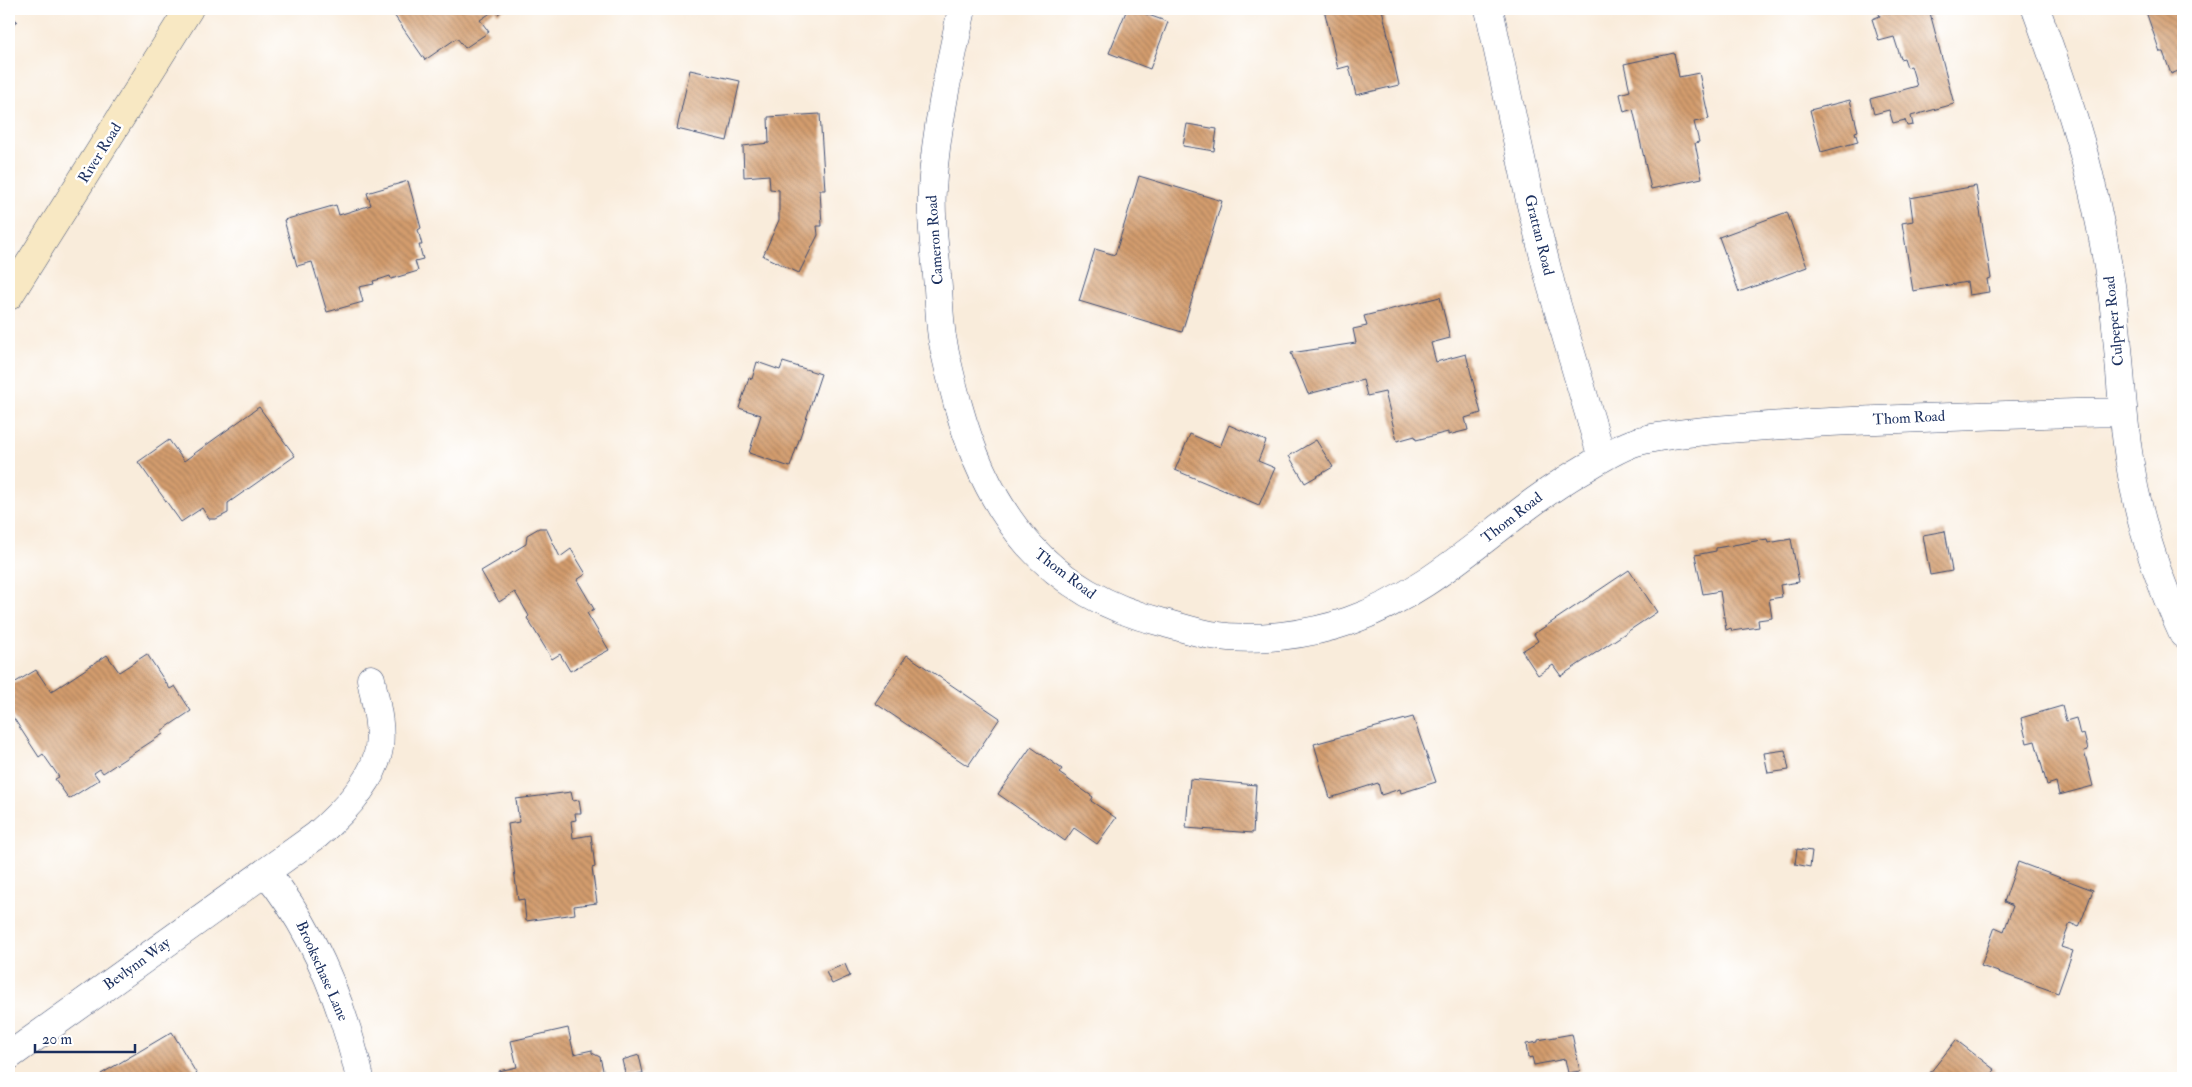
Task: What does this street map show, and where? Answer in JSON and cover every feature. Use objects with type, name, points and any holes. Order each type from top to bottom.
[{"type":"main road","name":"River Road","points":[[9,296],[189,9]]},
{"type":"street","name":"Cameron Road","points":[[962,9],[940,107],[931,194],[942,332],[947,362],[969,442],[979,468]]},
{"type":"street","name":"Grattan Road","points":[[1489,9],[1530,205],[1551,285],[1602,458]]},
{"type":"street","name":"Culpeper Road","points":[[2036,9],[2076,128],[2100,227],[2117,330],[2123,412],[2129,459],[2143,529],[2165,595],[2183,634]]},
{"type":"street","name":"Thom Road","points":[[979,468],[993,496],[1032,549],[1051,567],[1092,597],[1133,615],[1211,635],[1234,637],[1278,636],[1323,629],[1351,621],[1400,600],[1449,568],[1552,487],[1602,458],[1634,443],[1669,435],[1743,427],[1963,415],[2123,412]]},
{"type":"street","name":"Bevlynn Way","points":[[9,1056],[324,830],[343,812],[367,780],[379,749],[378,717],[371,678]]},
{"type":"street","name":"Brookschase Lane","points":[[266,872],[283,893],[305,929],[335,994],[350,1034],[360,1078]]},
{"type":"building","points":[[9,9],[17,9],[12,16],[17,21],[9,32]]},
{"type":"building","points":[[402,9],[505,9],[498,14],[495,10],[480,20],[489,32],[465,48],[457,38],[425,60],[394,15]]},
{"type":"building","points":[[1127,9],[1145,9],[1143,13],[1168,22],[1150,69],[1109,53]]},
{"type":"building","points":[[1324,9],[1382,9],[1399,85],[1356,95],[1349,66],[1338,69]]},
{"type":"building","points":[[1887,9],[1889,14],[1907,9],[1929,9],[1954,104],[1911,116],[1913,125],[1907,126],[1905,120],[1893,123],[1889,110],[1874,114],[1870,99],[1917,86],[1911,66],[1907,67],[1904,58],[1901,59],[1894,37],[1879,41],[1872,19],[1880,16],[1878,12]]},
{"type":"building","points":[[2145,9],[2183,9],[2183,69],[2171,74],[2163,52],[2160,52]]},
{"type":"building","points":[[1674,53],[1679,77],[1699,73],[1709,119],[1694,122],[1699,142],[1695,143],[1702,178],[1651,189],[1633,109],[1624,112],[1620,94],[1630,91],[1624,64]]},
{"type":"building","points":[[690,70],[740,81],[727,141],[677,129]]},
{"type":"building","points":[[1850,100],[1858,131],[1855,132],[1858,142],[1821,152],[1810,110]]},
{"type":"building","points":[[820,114],[825,190],[820,190],[822,226],[817,226],[818,235],[799,273],[763,256],[779,220],[779,190],[770,189],[769,175],[744,177],[743,146],[769,143],[768,117]]},
{"type":"building","points":[[1187,124],[1217,129],[1214,151],[1183,146]]},
{"type":"building","points":[[1139,176],[1222,201],[1182,332],[1079,301],[1095,249],[1115,255]]},
{"type":"building","points":[[408,181],[421,228],[418,230],[422,245],[419,245],[423,259],[415,261],[418,271],[391,279],[390,276],[373,281],[374,284],[359,287],[363,302],[327,312],[312,262],[297,266],[284,220],[336,205],[339,215],[371,205],[367,193]]},
{"type":"building","points":[[1976,186],[1991,278],[1987,279],[1989,292],[1969,295],[1967,282],[1913,291],[1902,223],[1913,221],[1910,198]]},
{"type":"building","points":[[1787,212],[1807,267],[1739,292],[1719,237]]},
{"type":"building","points":[[1440,297],[1450,338],[1431,343],[1436,362],[1466,354],[1481,413],[1465,418],[1468,430],[1448,435],[1448,432],[1416,440],[1415,436],[1397,441],[1385,392],[1367,396],[1363,380],[1308,394],[1291,353],[1356,343],[1353,329],[1367,326],[1364,316]]},
{"type":"building","points":[[757,362],[780,370],[783,362],[821,374],[790,467],[749,453],[761,415],[739,408],[749,378],[752,379]]},
{"type":"building","points":[[259,407],[295,456],[228,503],[228,513],[216,519],[209,519],[202,508],[181,522],[138,462],[169,440],[184,461]]},
{"type":"building","points":[[1229,425],[1266,441],[1258,461],[1275,468],[1259,505],[1175,470],[1190,434],[1220,447]]},
{"type":"building","points":[[1316,440],[1333,467],[1305,483],[1289,456]]},
{"type":"building","points":[[539,528],[546,528],[560,557],[571,549],[586,574],[577,580],[594,609],[587,613],[609,650],[570,671],[560,654],[552,659],[527,618],[529,616],[515,592],[499,602],[481,571],[526,544],[527,535]]},
{"type":"building","points":[[1945,531],[1952,571],[1930,575],[1923,535]]},
{"type":"building","points":[[1767,539],[1768,543],[1791,539],[1799,582],[1780,585],[1782,597],[1769,599],[1772,618],[1758,620],[1759,627],[1732,631],[1731,628],[1726,630],[1720,591],[1703,594],[1695,555],[1716,551],[1716,548]]},
{"type":"building","points":[[1629,570],[1657,612],[1561,676],[1553,665],[1538,675],[1522,651],[1538,641],[1534,634]]},
{"type":"building","points":[[147,654],[170,689],[175,686],[191,711],[161,731],[163,734],[103,773],[100,769],[94,773],[99,780],[69,799],[55,779],[59,777],[43,754],[39,757],[9,711],[9,686],[36,670],[51,692],[107,655],[119,672]]},
{"type":"building","points":[[907,655],[1000,718],[968,766],[875,703]]},
{"type":"building","points":[[2062,706],[2066,721],[2076,718],[2080,735],[2084,734],[2088,750],[2084,751],[2093,786],[2059,795],[2056,782],[2047,785],[2035,741],[2027,743],[2021,718]]},
{"type":"building","points":[[1413,717],[1436,782],[1401,793],[1400,789],[1381,795],[1378,783],[1330,798],[1314,744]]},
{"type":"building","points":[[1031,747],[1062,769],[1059,773],[1093,797],[1091,801],[1116,818],[1097,844],[1074,828],[1065,841],[998,794]]},
{"type":"building","points":[[1785,750],[1789,770],[1768,773],[1764,753]]},
{"type":"building","points":[[1190,779],[1256,785],[1253,833],[1186,828]]},
{"type":"building","points":[[571,792],[573,801],[579,800],[581,813],[575,813],[576,820],[571,821],[573,838],[591,835],[595,867],[592,868],[597,903],[574,906],[575,914],[526,921],[524,899],[518,900],[508,824],[519,822],[516,799]]},
{"type":"building","points":[[1797,849],[1812,851],[1810,867],[1795,864]]},
{"type":"building","points":[[2018,862],[2093,890],[2079,927],[2070,923],[2061,947],[2073,951],[2058,993],[1981,966],[1995,927],[2004,931],[2013,906],[2004,902]]},
{"type":"building","points":[[845,964],[850,976],[832,984],[826,972]]},
{"type":"building","points":[[568,1028],[574,1054],[592,1050],[592,1053],[600,1057],[603,1070],[596,1078],[500,1078],[499,1071],[517,1067],[511,1041]]},
{"type":"building","points":[[172,1032],[199,1078],[103,1078],[101,1074]]},
{"type":"building","points":[[1572,1034],[1580,1071],[1568,1073],[1565,1059],[1534,1065],[1532,1057],[1528,1058],[1526,1044]]},
{"type":"building","points":[[1956,1040],[1995,1070],[1988,1078],[1926,1078]]},
{"type":"building","points":[[639,1055],[643,1073],[626,1077],[622,1060]]}]
